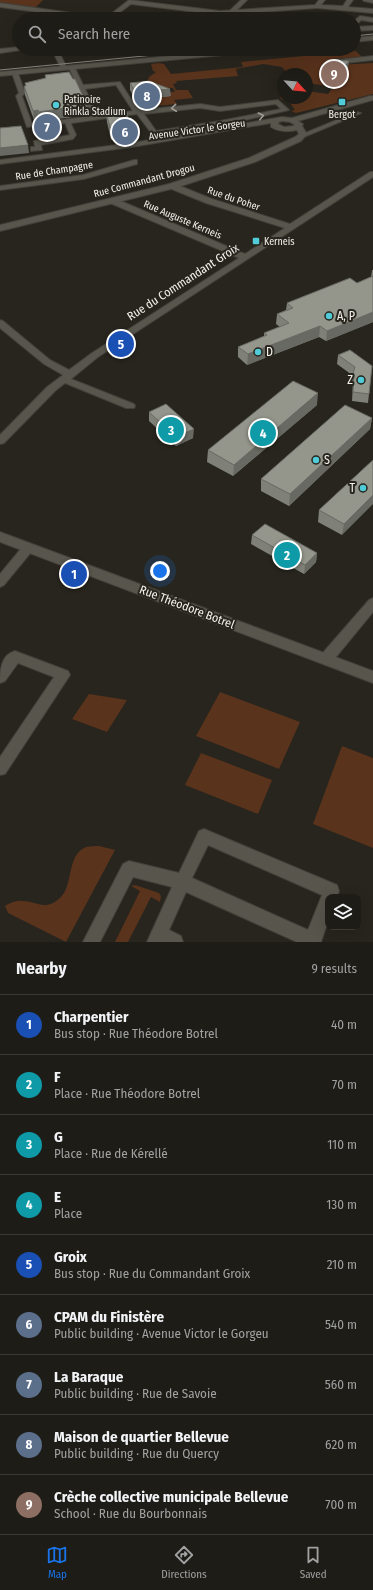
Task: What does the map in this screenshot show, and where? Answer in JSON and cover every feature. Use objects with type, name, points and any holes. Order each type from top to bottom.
[{"type":"street","points":[[156,5],[162,0]]},
{"type":"street","points":[[231,12],[244,0]]},
{"type":"street","points":[[317,6],[322,0]]},
{"type":"street","points":[[344,8],[350,0]]},
{"type":"street","points":[[366,0],[373,1]]},
{"type":"street","points":[[117,12],[131,1],[220,12]]},
{"type":"street","points":[[0,5],[50,12]]},
{"type":"street","points":[[246,12],[317,6],[373,11]]},
{"type":"street","points":[[172,7],[168,11],[175,12]]},
{"type":"street","points":[[0,9],[22,12]]},
{"type":"street","points":[[361,18],[373,20]]},
{"type":"street","points":[[361,29],[373,28]]},
{"type":"street","points":[[361,40],[373,39]]},
{"type":"street","points":[[0,51],[12,50]]},
{"type":"street","points":[[58,56],[62,66]]},
{"type":"street","points":[[0,74],[62,66],[72,68],[167,56]]},
{"type":"street","points":[[336,62],[373,58]]},
{"type":"street","points":[[72,68],[95,117]]},
{"type":"street","points":[[15,73],[22,93],[20,96],[29,126],[95,117],[141,115],[196,113],[209,107],[220,109],[278,102],[286,110],[251,118],[154,133],[141,115],[133,108],[118,83],[80,87]]},
{"type":"street","points":[[296,123],[373,98]]},
{"type":"street","points":[[280,126],[373,105]]},
{"type":"street","points":[[280,126],[285,119],[296,123],[302,131],[302,136],[358,113]]},
{"type":"street","points":[[34,149],[39,148],[37,143],[72,138],[73,135],[68,124],[70,121]]},
{"type":"street","points":[[280,126],[293,136],[291,142]]},
{"type":"street","name":"Avenue Victor le Gorgeu","points":[[0,162],[280,126]]},
{"type":"street","name":"Avenue Victor le Gorgeu","points":[[0,165],[280,126]]},
{"type":"street","name":"Rue Commandant Drogou","points":[[0,228],[172,186],[252,160],[302,136]]},
{"type":"street","name":"Rue de Champagne","points":[[0,188],[84,177],[134,162]]},
{"type":"street","name":"Rue du Commandant Groix","points":[[0,441],[66,376],[95,355],[373,174]]},
{"type":"street","name":"Rue du Poher","points":[[172,186],[209,201],[290,227]]},
{"type":"street","name":"Rue Auguste Kerneis","points":[[113,201],[245,257]]},
{"type":"street","points":[[2,327],[66,376],[130,406]]},
{"type":"street","name":"Rue Théodore Botrel","points":[[0,537],[373,678]]},
{"type":"street","points":[[0,582],[28,548]]},
{"type":"street","points":[[326,659],[373,603]]},
{"type":"street","points":[[0,677],[15,656],[63,675],[0,769]]},
{"type":"street","points":[[175,942],[156,938],[204,836],[325,894]]},
{"type":"street","points":[[91,942],[129,869],[183,882],[313,941],[325,907]]},
{"type":"shaded area","points":[[0,0],[43,0],[35,8],[0,3]]},
{"type":"shaded area","points":[[304,56],[361,56],[362,57],[332,59],[337,65],[373,63],[373,94],[296,113],[291,111],[295,110],[291,104],[313,104],[313,92],[328,94],[333,87],[313,84],[313,68],[283,68],[263,64],[236,69],[238,76],[176,81],[177,83],[173,84],[176,90],[188,90],[193,98],[174,100],[177,104],[144,107],[145,109],[136,108],[134,105],[153,103],[147,99],[170,92],[175,92],[173,88],[145,87],[149,77],[156,72],[153,71],[151,64],[164,64],[171,74],[243,67],[241,62]]},
{"type":"shaded area","points":[[220,692],[300,722],[279,769],[196,736]]},
{"type":"shaded area","points":[[89,694],[127,700],[107,732],[72,719]]},
{"type":"shaded area","points":[[342,746],[373,758],[373,848],[313,824]]},
{"type":"shaded area","points":[[201,753],[272,780],[258,814],[185,785]]},
{"type":"shaded area","points":[[99,846],[115,850],[66,942],[8,913],[5,906],[16,901],[42,905],[55,902],[60,898],[67,886],[75,857],[86,847]]},
{"type":"shaded area","points":[[135,885],[159,893],[161,896],[160,902],[151,897],[128,942],[115,942],[140,891],[131,886]]},
{"type":"building","points":[[337,60],[349,61],[343,70],[330,69]]},
{"type":"building","name":"Patinoire Rinkla Stadium","points":[[69,72],[73,79],[75,79],[87,105],[39,112],[38,110],[33,111],[24,86],[26,86],[25,83],[46,78],[45,75]]},
{"type":"building","points":[[149,81],[170,89],[151,91],[153,95],[138,97],[130,83]]},
{"type":"building","points":[[113,110],[127,112],[128,128],[111,130],[106,113]]},
{"type":"building","points":[[21,126],[28,145],[0,148],[0,128]]},
{"type":"building","name":"A, P","points":[[373,276],[373,312],[327,331],[320,326],[248,354],[238,347],[267,335],[264,333],[289,323],[277,314],[293,308],[287,303],[350,278],[357,283]]},
{"type":"building","name":"Z","points":[[350,350],[372,366],[369,394],[353,392],[353,373],[355,367],[338,355]]},
{"type":"building","points":[[293,381],[318,393],[234,465],[208,450]]},
{"type":"building","points":[[166,404],[194,429],[176,437],[149,412]]},
{"type":"building","name":"S","points":[[345,405],[372,418],[290,494],[261,479]]},
{"type":"building","name":"T","points":[[373,460],[373,495],[344,524],[319,510]]},
{"type":"building","points":[[265,524],[317,553],[305,565],[252,535]]},
{"type":"tram line","points":[[361,35],[373,34]]},
{"type":"tram line","points":[[0,70],[144,56]]},
{"type":"place","name":"Crèche collective municipale Bellevue","points":[[334,74]]},
{"type":"place","name":"Maison de quartier Bellevue","points":[[147,96]]},
{"type":"place","name":"Bergot","points":[[342,102]]},
{"type":"place","name":"Patinoire Rinkla Stadium","points":[[56,105]]},
{"type":"place","name":"La Baraque","points":[[47,127]]},
{"type":"place","name":"CPAM du Finistère","points":[[125,132]]},
{"type":"place","name":"Kerneis","points":[[256,241]]},
{"type":"place","name":"A, P","points":[[329,316]]},
{"type":"place","name":"Groix","points":[[121,344]]},
{"type":"place","name":"D","points":[[258,352]]},
{"type":"place","name":"Z","points":[[361,380]]},
{"type":"place","name":"G","points":[[171,430]]},
{"type":"place","name":"E","points":[[263,433]]},
{"type":"place","name":"S","points":[[316,460]]},
{"type":"place","name":"T","points":[[363,488]]},
{"type":"place","name":"F","points":[[287,555]]},
{"type":"place","name":"Charpentier","points":[[74,574]]}]
